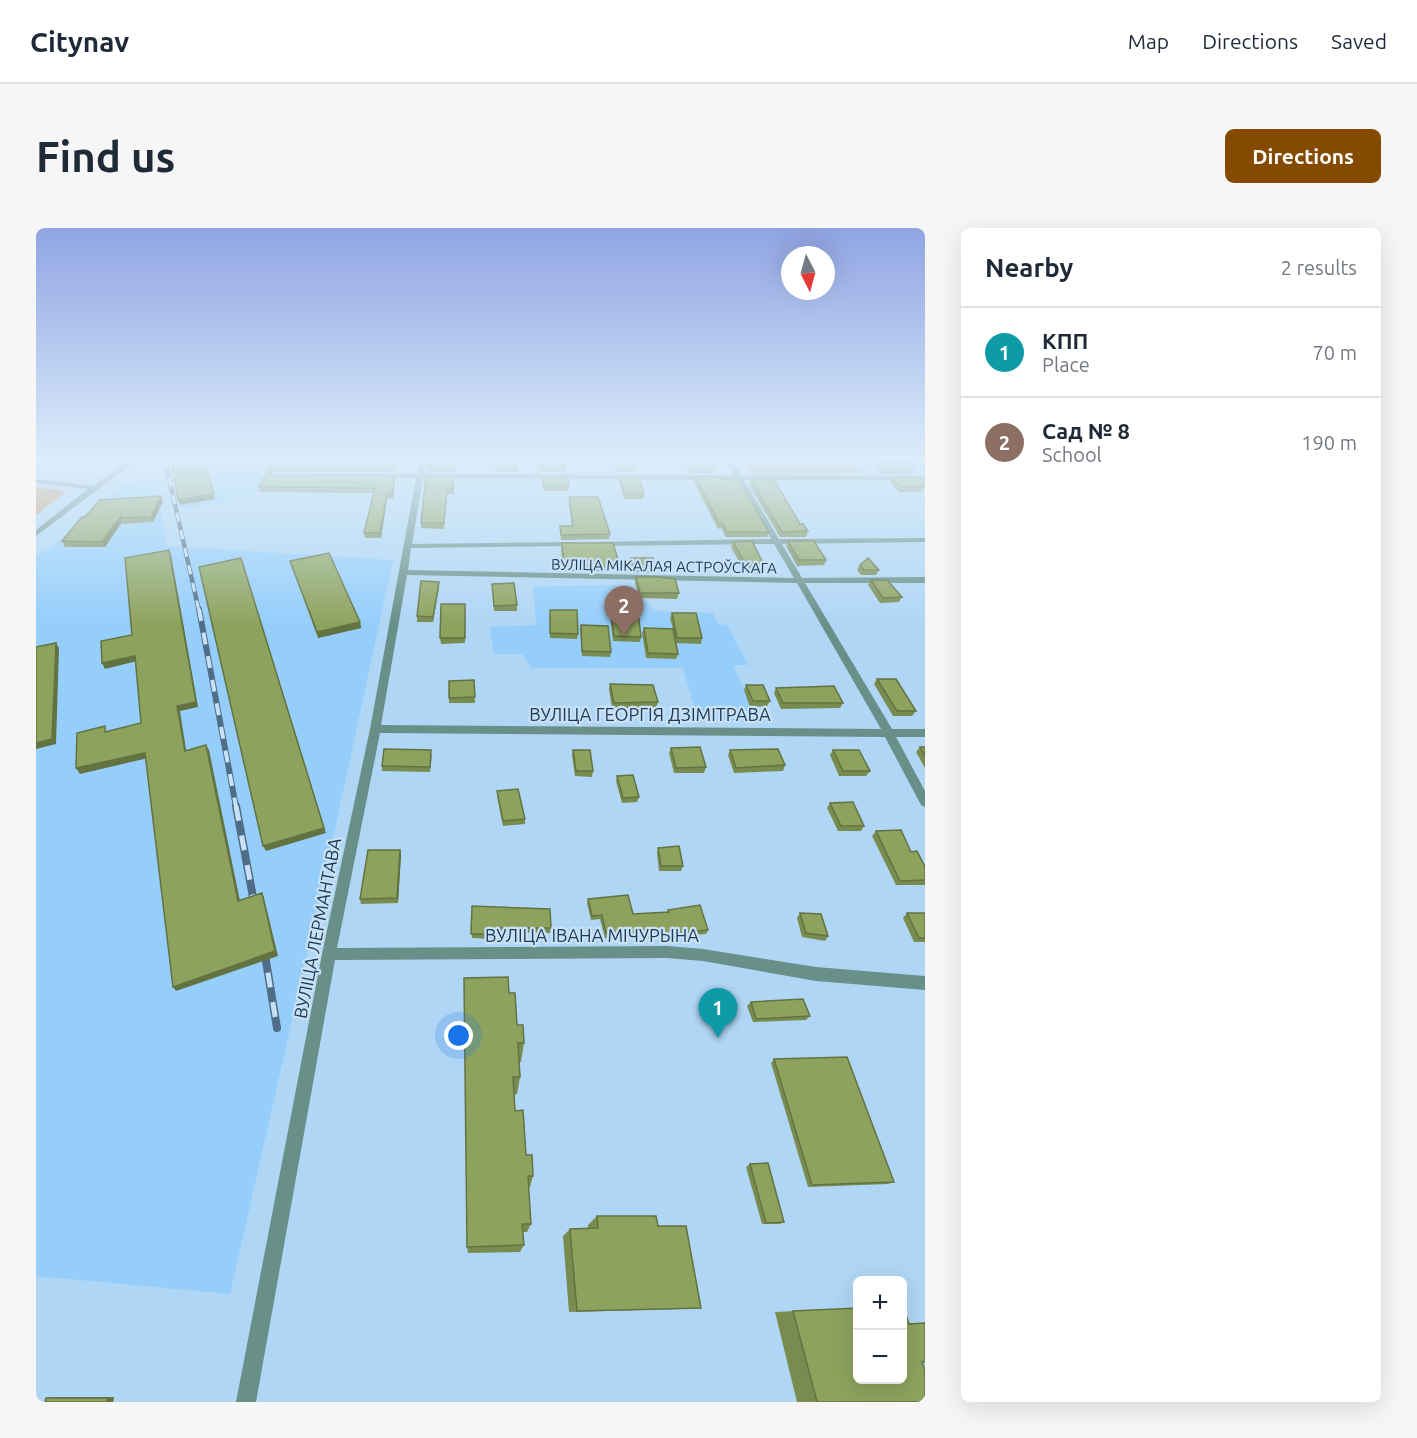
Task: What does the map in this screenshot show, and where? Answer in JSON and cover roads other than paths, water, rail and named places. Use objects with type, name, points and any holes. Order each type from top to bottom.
[{"type":"street","points":[[36,534],[60,515]]},
{"type":"street","name":"ВУЛІЦА ЛЕРМАНТАВА","points":[[246,1402],[414,515]]},
{"type":"street","points":[[761,515],[888,732],[925,802]]},
{"type":"street","points":[[408,546],[925,540]]},
{"type":"street","name":"ВУЛІЦА МІКАЛАЯ АСТРОЎСКАГА","points":[[403,572],[557,578],[925,580]]},
{"type":"street","name":"ВУЛІЦА ГЕОРГІЯ ДЗІМІТРАВА","points":[[375,729],[925,733]]},
{"type":"street","name":"ВУЛІЦА ІВАНА МІЧУРЫНА","points":[[329,954],[668,952],[703,955],[816,974],[925,983]]},
{"type":"railway","points":[[177,515],[199,611]]},
{"type":"railway","points":[[199,609],[236,807]]},
{"type":"railway","points":[[236,806],[256,913]]},
{"type":"railway","points":[[263,943],[277,1028]]},
{"type":"place","name":"Сад № 8","points":[[624,636]]},
{"type":"place","name":"КПП","points":[[718,1038]]}]
